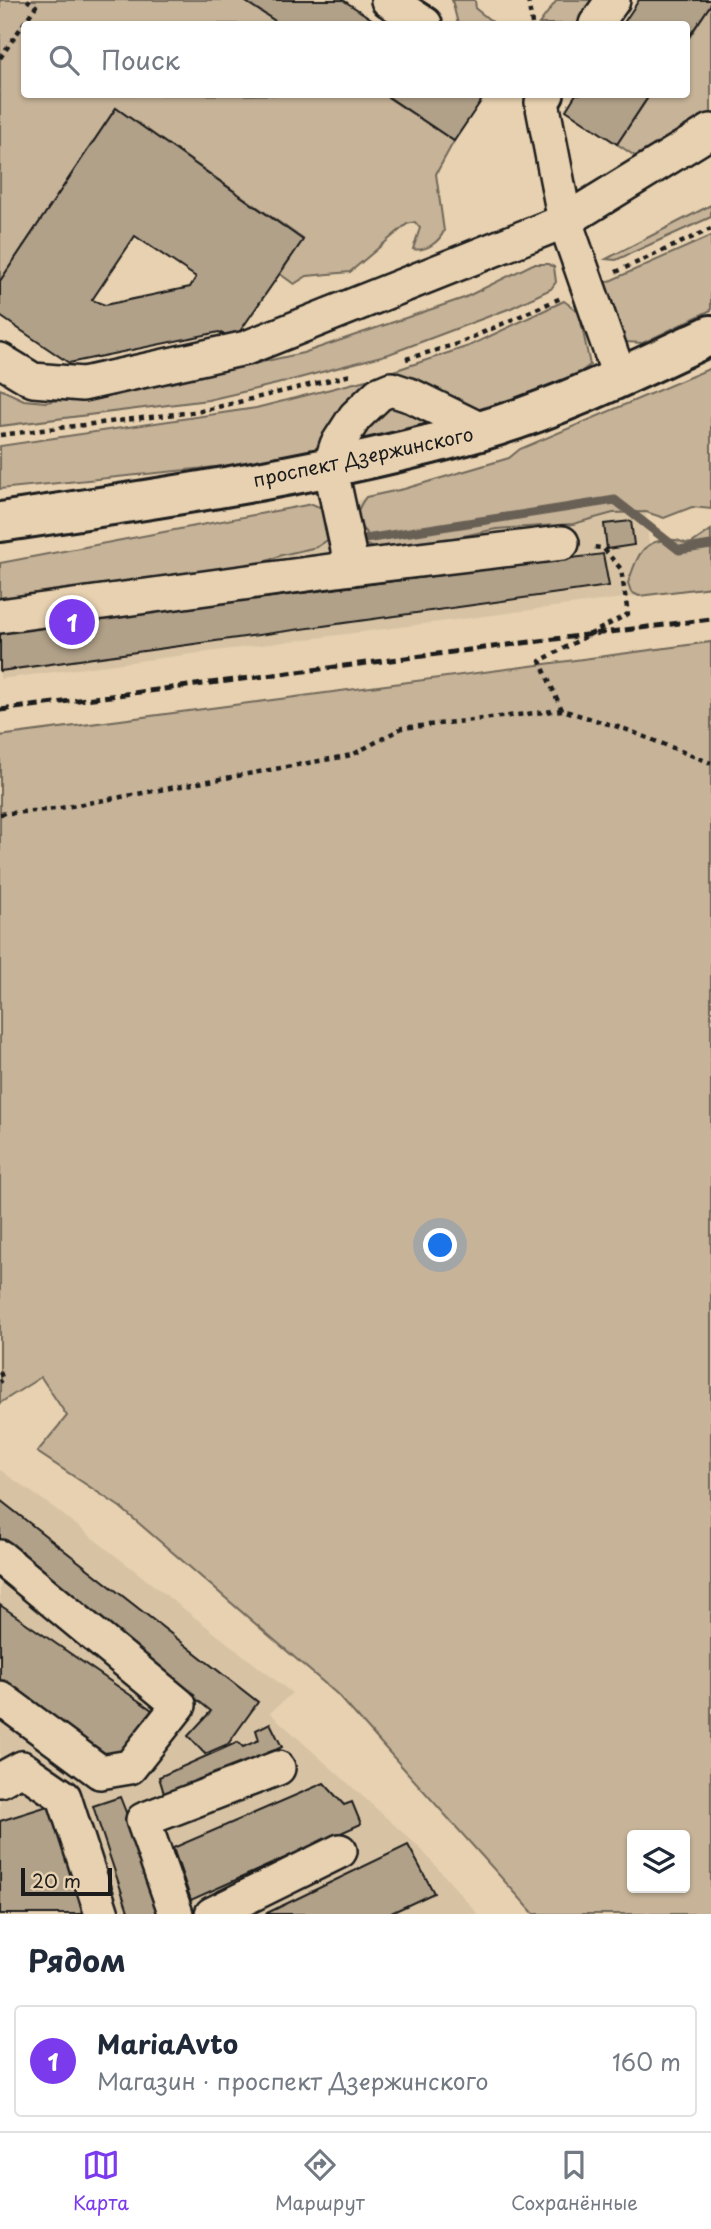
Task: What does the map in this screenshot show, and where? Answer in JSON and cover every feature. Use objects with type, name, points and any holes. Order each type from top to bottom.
[{"type":"main road","name":"проспект Дзержинского","points":[[0,522],[126,503],[330,466],[481,430],[620,378],[711,335]]},
{"type":"lane","points":[[388,0],[420,21]]},
{"type":"lane","points":[[598,21],[613,0]]},
{"type":"lane","points":[[540,98],[565,221],[620,378]]},
{"type":"lane","points":[[0,360],[33,380],[83,384],[246,348],[565,221],[711,131]]},
{"type":"lane","points":[[352,568],[330,466],[337,446],[355,417],[379,394],[391,389],[412,396],[481,430]]},
{"type":"lane","points":[[0,615],[562,543]]},
{"type":"lane","points":[[0,1557],[179,1705],[130,1767],[100,1772],[0,1698]]},
{"type":"lane","points":[[0,1780],[22,1768],[64,1797],[102,1914]]},
{"type":"lane","points":[[176,1914],[143,1820],[278,1768]]},
{"type":"lane","points":[[212,1914],[340,1851]]},
{"type":"path","points":[[26,21],[36,6],[27,0]]},
{"type":"path","points":[[528,0],[532,21]]},
{"type":"path","points":[[0,58],[21,28]]},
{"type":"path","points":[[405,360],[468,339],[711,229]]},
{"type":"path","points":[[0,435],[201,411],[352,375]]},
{"type":"path","points":[[562,543],[603,548],[621,569],[628,614],[540,661],[562,710]]},
{"type":"path","points":[[0,814],[55,809],[352,755],[402,728],[562,710],[625,729],[711,763]]},
{"type":"path","points":[[0,1372],[3,1380],[0,1382]]},
{"type":"shaded area","points":[[0,0],[243,0],[275,21],[21,21],[21,98],[389,98],[454,141],[436,174],[444,231],[439,239],[423,249],[413,249],[420,228],[415,222],[407,224],[350,272],[307,276],[294,284],[280,274],[303,239],[116,108],[0,281]]},
{"type":"shaded area","points":[[452,0],[475,0],[476,9],[491,21],[457,21]]},
{"type":"shaded area","points":[[557,0],[603,0],[588,21],[541,21]]},
{"type":"shaded area","points":[[711,4],[711,124],[663,141],[635,156],[617,144],[648,98],[690,98],[690,36]]},
{"type":"shaded area","points":[[711,205],[711,217],[616,260],[606,259]]},
{"type":"shaded area","points":[[711,236],[711,310],[643,343],[625,342],[598,286]]},
{"type":"shaded area","points":[[533,264],[548,264],[554,267],[556,282],[551,289],[511,308],[389,354],[208,400],[0,426],[0,389],[24,400],[45,402],[126,392],[303,353],[464,298]]},
{"type":"shaded area","points":[[564,301],[579,312],[590,365],[578,374],[483,410],[467,413],[408,385],[325,450],[245,464],[0,489],[0,446],[256,408],[366,380],[469,346]]},
{"type":"shaded area","points":[[711,368],[711,509],[692,507],[664,518],[646,512],[613,513],[573,524],[496,529],[421,545],[379,550],[361,543],[367,533],[360,525],[358,516],[366,497],[404,489],[509,458],[520,449]]},
{"type":"shaded area","points":[[397,396],[439,421],[354,447],[372,405]]},
{"type":"shaded area","points":[[366,497],[360,505],[368,532],[421,545],[496,529],[573,524],[613,513],[646,512],[649,546],[638,555],[629,579],[631,592],[639,596],[0,679],[0,602],[47,592],[76,591],[254,566],[282,555],[303,552],[328,514]]},
{"type":"shaded area","points":[[312,504],[324,509],[329,539],[317,547],[282,555],[254,566],[76,591],[47,592],[0,602],[0,563]]},
{"type":"shaded area","points":[[711,530],[711,587],[639,596],[631,592],[628,583],[631,574],[642,551],[648,546],[664,540],[692,543]]},
{"type":"shaded area","points":[[711,642],[711,1914],[534,1914],[337,1694],[120,1507],[37,1452],[67,1416],[41,1377],[0,1403],[0,736]]},
{"type":"shaded area","points":[[0,1470],[53,1507],[292,1693],[270,1713],[420,1848],[478,1914],[0,1914]]},
{"type":"building","points":[[243,0],[343,0],[374,21],[275,21]]},
{"type":"building","points":[[639,0],[711,0],[690,35],[690,21],[625,21]]},
{"type":"building","points":[[390,98],[483,98],[454,141]]},
{"type":"building","points":[[574,98],[647,98],[617,144],[566,110]]},
{"type":"building","points":[[116,108],[303,240],[234,340],[219,332],[69,363],[0,316],[0,281]],"holes":[[[135,236],[196,277],[190,287],[105,305],[92,300]]]},
{"type":"building","points":[[631,521],[634,545],[607,549],[604,524]]},
{"type":"building","points":[[603,554],[609,586],[0,671],[0,632]]},
{"type":"building","points":[[0,1500],[258,1702],[228,1744],[205,1754],[188,1736],[211,1711],[0,1541]]},
{"type":"building","points":[[0,1605],[152,1710],[115,1760],[0,1680]]},
{"type":"building","points":[[270,1723],[282,1747],[166,1800],[159,1777],[238,1742],[243,1747],[259,1740],[256,1730]]},
{"type":"building","points":[[324,1783],[344,1805],[352,1802],[361,1824],[191,1900],[173,1848]]},
{"type":"building","points":[[120,1797],[162,1914],[129,1914],[93,1806]]},
{"type":"building","points":[[51,1805],[85,1914],[0,1914],[0,1821]]},
{"type":"building","points":[[408,1845],[434,1893],[389,1914],[265,1914]]},
{"type":"waterway","points":[[365,539],[615,500],[679,550],[711,545]]},
{"type":"railway","points":[[0,710],[711,619]]},
{"type":"place","name":"MariaAvto","points":[[72,622]]}]
